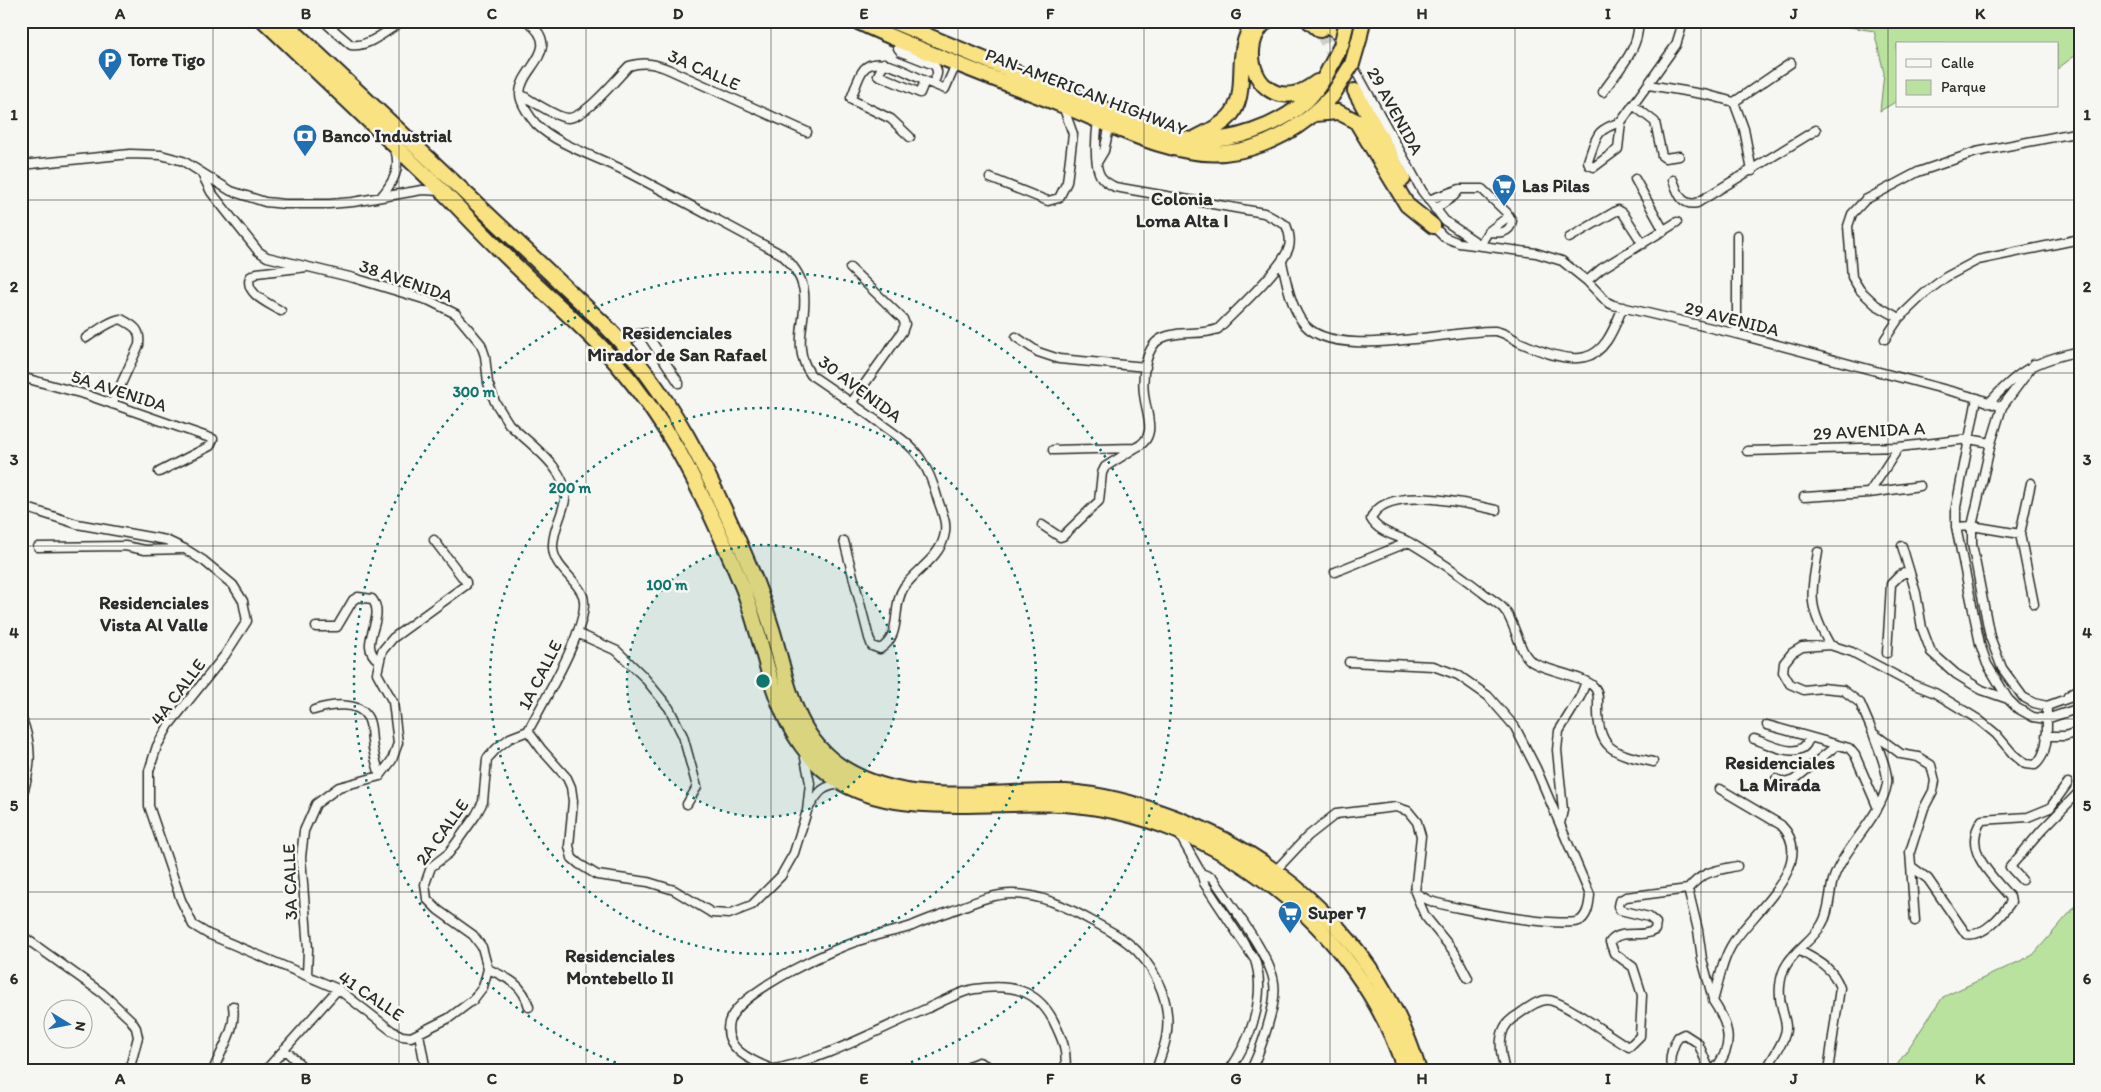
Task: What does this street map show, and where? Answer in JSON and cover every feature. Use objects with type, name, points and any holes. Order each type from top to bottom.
[{"type":"highway","points":[[264,21],[442,191],[492,243],[614,361],[642,396],[682,458],[743,589],[758,632],[771,681],[786,719],[804,750],[822,768],[844,784],[888,800],[916,803],[1064,804],[1123,812],[1176,829],[1226,855],[1242,861],[1265,875],[1271,875],[1276,870]]},
{"type":"highway","points":[[283,21],[604,324],[622,343],[668,404],[710,482],[756,581],[773,632],[790,698],[810,736],[821,751],[841,767],[858,777],[885,787],[911,792],[952,794],[1067,792],[1126,801],[1183,820],[1248,852],[1276,870],[1318,907],[1345,936],[1369,967],[1398,1017],[1419,1071]]},
{"type":"highway","name":"PAN-AMERICAN HIGHWAY","points":[[856,21],[900,41],[938,62],[960,64],[1176,149],[1225,153],[1258,145],[1276,138],[1292,131],[1315,114],[1332,96],[1352,64],[1362,26]]},
{"type":"highway","name":"PAN-AMERICAN HIGHWAY","points":[[892,21],[1155,130],[1192,140],[1226,138],[1246,133],[1294,111],[1306,101],[1324,78],[1341,46],[1347,21]]},
{"type":"highway","points":[[1192,140],[1220,125],[1234,111],[1240,92],[1241,55],[1244,42],[1247,33],[1255,21]]},
{"type":"highway","points":[[1267,21],[1258,31],[1252,50],[1254,67],[1260,83],[1271,91],[1285,95],[1305,90],[1324,78]]},
{"type":"highway","points":[[1355,90],[1412,194],[1434,226]]},
{"type":"highway","points":[[1315,114],[1338,112],[1356,121],[1407,205],[1434,226]]},
{"type":"highway","points":[[492,243],[504,245],[532,272],[539,270],[540,263]]},
{"type":"highway","points":[[546,296],[549,288],[557,288],[589,316],[604,324]]},
{"type":"highway","points":[[1226,855],[1279,892],[1320,929],[1340,951],[1370,992],[1384,1016],[1405,1071]]},
{"type":"street","points":[[328,25],[351,45],[356,46],[366,43],[403,21]]},
{"type":"street","points":[[520,94],[542,44],[536,28],[527,21]]},
{"type":"street","points":[[1603,92],[1638,38],[1638,21]]},
{"type":"street","points":[[1622,122],[1607,126],[1598,133],[1588,161],[1589,165],[1594,167],[1618,149],[1622,122],[1649,85],[1679,38],[1680,21]]},
{"type":"street","name":"29 AVENIDA","points":[[1323,24],[1428,200],[1450,225],[1480,245]]},
{"type":"street","name":"3A CALLE","points":[[520,94],[556,114],[568,118],[581,114],[629,66],[639,62],[647,63],[670,70],[807,132]]},
{"type":"street","points":[[884,63],[878,75],[920,93],[938,74],[938,62]]},
{"type":"street","points":[[910,137],[891,119],[852,100],[851,98],[864,70],[872,64],[884,63],[945,89],[953,71],[960,64]]},
{"type":"street","points":[[1734,102],[1791,64]]},
{"type":"street","points":[[1649,85],[1708,94],[1734,102]]},
{"type":"street","name":"30 AVENIDA","points":[[520,94],[523,104],[537,124],[570,146],[626,171],[781,254],[793,264],[800,277],[806,301],[800,345],[803,364],[811,375],[900,437],[919,456],[931,476],[945,522],[945,536],[938,550],[903,589],[898,601],[896,626],[892,638],[880,649],[872,646],[868,638],[844,541]]},
{"type":"street","points":[[1734,102],[1744,129],[1752,171]]},
{"type":"street","points":[[990,178],[1048,201],[1059,198],[1067,182],[1073,134],[1062,105]]},
{"type":"street","points":[[1633,105],[1655,122],[1663,158],[1678,156]]},
{"type":"street","points":[[1042,525],[1060,537],[1062,536],[1099,501],[1102,473],[1106,467],[1145,441],[1149,434],[1150,425],[1144,388],[1146,367],[1153,345],[1161,338],[1173,335],[1209,333],[1218,329],[1282,262],[1289,246],[1290,235],[1286,224],[1264,213],[1115,188],[1102,179],[1098,170],[1095,150],[1104,122]]},
{"type":"street","points":[[1098,161],[1104,151],[1104,122]]},
{"type":"street","points":[[1673,180],[1682,200],[1693,204],[1752,171],[1816,130]]},
{"type":"street","points":[[1898,318],[1876,305],[1860,290],[1852,277],[1848,226],[1852,214],[1865,200],[1918,172],[1976,152],[2080,132]]},
{"type":"street","points":[[381,196],[392,183],[398,168],[398,158],[394,145]]},
{"type":"street","points":[[21,165],[130,154],[161,155],[183,161],[231,191],[264,202],[305,205],[353,202],[422,190],[442,191]]},
{"type":"street","name":"38 AVENIDA","points":[[202,174],[210,192],[258,251],[274,260],[354,278],[444,307],[456,314],[481,344],[485,356],[488,382],[495,402],[503,416],[509,424],[557,469],[563,481],[565,499],[553,548],[558,563],[583,595],[585,610],[577,633]]},
{"type":"street","points":[[1635,179],[1664,231]]},
{"type":"street","points":[[1435,209],[1454,196],[1460,189]]},
{"type":"street","points":[[1428,200],[1460,189],[1482,189],[1512,221],[1506,231],[1500,233],[1488,232],[1480,245]]},
{"type":"street","points":[[1569,238],[1618,210],[1623,213],[1643,244]]},
{"type":"street","points":[[1587,281],[1601,269],[1678,222]]},
{"type":"street","name":"29 AVENIDA","points":[[1434,226],[1444,237],[1465,244],[1551,257],[1570,266],[1607,302],[1623,308],[1737,334],[1977,398],[2002,407]]},
{"type":"street","points":[[1737,235],[1737,334]]},
{"type":"street","points":[[1886,339],[1898,318],[1925,293],[1946,277],[1978,260],[2080,239]]},
{"type":"street","points":[[1282,262],[1288,287],[1300,319],[1310,330],[1325,337],[1343,341],[1398,342],[1457,332],[1496,331],[1525,344],[1561,356],[1586,357],[1595,353],[1606,343],[1623,308]]},
{"type":"street","points":[[281,311],[253,292],[249,286],[250,277],[257,272],[296,270],[309,267]]},
{"type":"street","points":[[850,268],[903,319],[905,324],[902,332],[851,403]]},
{"type":"street","points":[[86,338],[104,328],[112,320],[121,319],[138,330],[140,336],[139,345],[112,404]]},
{"type":"street","points":[[622,343],[638,334],[646,333],[679,383]]},
{"type":"street","points":[[1016,337],[1038,352],[1059,360],[1146,367]]},
{"type":"street","points":[[1989,403],[2010,380],[2034,364],[2080,351]]},
{"type":"street","points":[[2034,364],[2002,407],[1991,443],[1972,526],[1972,544],[1990,637],[2002,668],[2023,697],[2034,703],[2047,706],[2080,694]]},
{"type":"street","name":"5A AVENIDA","points":[[21,377],[87,395],[213,438],[210,446],[159,472]]},
{"type":"street","points":[[1977,398],[1956,507],[1956,528],[1980,644],[1987,664],[2008,699],[2017,708],[2033,717],[2046,719],[2080,708]]},
{"type":"street","name":"29 AVENIDA A","points":[[1747,452],[1898,447],[1969,439],[1991,443]]},
{"type":"street","points":[[1869,493],[1898,447]]},
{"type":"street","points":[[1054,450],[1135,448]]},
{"type":"street","points":[[2031,483],[2020,534],[2034,604]]},
{"type":"street","points":[[1804,497],[1869,493],[1920,486]]},
{"type":"street","points":[[1496,510],[1444,499],[1406,498],[1380,507],[1373,513],[1371,519],[1378,528],[1409,542],[1467,580],[1503,608],[1514,626],[1525,656],[1533,663],[1586,682],[1594,687],[1598,696],[1600,736],[1611,748],[1627,756],[1653,762]]},
{"type":"street","name":"4A CALLE","points":[[21,506],[77,524],[166,540],[186,549],[204,561],[233,585],[243,601],[247,621],[225,655],[169,725],[157,746],[149,771],[149,806],[181,900],[194,925],[208,934],[307,975]]},
{"type":"street","points":[[1956,528],[1972,526],[2020,534]]},
{"type":"street","points":[[380,776],[392,760],[398,743],[393,702],[377,674],[382,652],[393,638],[466,585],[466,582],[434,540]]},
{"type":"street","points":[[1335,572],[1409,542]]},
{"type":"street","points":[[38,547],[124,546],[145,550],[186,549]]},
{"type":"street","points":[[1902,546],[1922,628],[1931,652],[1956,674],[1982,690],[2008,699]]},
{"type":"street","points":[[1818,552],[1812,587],[1812,607],[1830,645]]},
{"type":"street","points":[[1886,653],[1891,584],[1900,575],[1909,571]]},
{"type":"street","points":[[316,627],[337,627],[352,600],[358,597],[372,599],[376,604],[377,611],[369,650],[372,656],[379,661]]},
{"type":"street","points":[[577,633],[617,650],[643,676],[669,708],[683,736],[697,787],[687,804]]},
{"type":"street","name":"1A CALLE","points":[[528,731],[572,648],[577,633]]},
{"type":"street","points":[[1764,1071],[1784,1038],[1786,1027],[1781,1006],[1780,984],[1787,964],[1822,924],[1829,904],[1833,880],[1846,854],[1877,806],[1887,784],[1886,770],[1860,703],[1843,690],[1822,688],[1804,690],[1790,684],[1783,672],[1784,663],[1792,653],[1802,647],[1830,645],[1852,652],[1912,684],[1935,693],[1958,707],[1996,734],[2013,754],[2025,764],[2035,765],[2042,759],[2046,736],[2047,706]]},
{"type":"street","points":[[1349,662],[1433,666],[1458,675],[1488,696],[1515,727],[1536,768],[1590,895],[1589,909],[1580,920],[1570,923],[1522,919],[1429,901],[1415,892]]},
{"type":"street","points":[[1560,826],[1563,810],[1557,750],[1558,731],[1580,697],[1586,682]]},
{"type":"street","points":[[2056,704],[2080,688]]},
{"type":"street","points":[[314,710],[329,705],[348,706],[359,710],[367,716],[371,727],[372,741],[380,776]]},
{"type":"street","points":[[21,717],[28,735],[30,756],[29,772],[21,798]]},
{"type":"street","points":[[1767,725],[1849,748],[1855,755],[1877,806]]},
{"type":"street","points":[[528,731],[567,778],[571,787],[573,801],[568,846],[572,858],[596,875],[648,882],[674,890],[712,913],[728,914],[752,904],[781,876],[794,853],[807,811],[810,783],[804,750]]},
{"type":"street","name":"2A CALLE","points":[[488,969],[482,947],[473,935],[438,910],[427,899],[425,884],[431,867],[449,852],[476,815],[483,802],[487,759],[510,738],[528,731]]},
{"type":"street","points":[[2046,736],[2065,736],[2080,731]]},
{"type":"street","points":[[1873,733],[1901,754],[1918,757],[1931,766],[1935,781],[1914,835],[1910,852],[1914,921]]},
{"type":"street","points":[[1754,739],[1791,752],[1798,752],[1804,748],[1809,738]]},
{"type":"street","points":[[1776,779],[1785,783],[1794,780],[1837,745]]},
{"type":"street","name":"3A CALLE","points":[[307,975],[308,949],[301,857],[304,831],[316,804],[339,787],[380,776]]},
{"type":"street","points":[[1912,867],[1928,878],[1966,934],[1978,934],[2003,913],[2011,902],[2010,897],[1980,862],[1975,840],[1976,828],[1982,820],[2028,817],[2050,808],[2068,783]]},
{"type":"street","points":[[807,811],[819,792],[828,786],[844,784]]},
{"type":"street","points":[[1713,1001],[1725,960],[1733,943],[1771,898],[1785,876],[1794,846],[1789,833],[1781,825],[1720,789]]},
{"type":"street","points":[[2022,880],[2010,867],[2042,830],[2080,791]]},
{"type":"street","points":[[1276,870],[1308,836],[1336,814],[1396,807],[1408,811],[1413,815],[1420,829],[1421,836],[1415,892],[1425,916],[1455,953],[1468,978]]},
{"type":"street","points":[[1176,829],[1201,873],[1204,883],[1247,947],[1260,973],[1260,990],[1254,1015],[1240,1054],[1229,1071]]},
{"type":"street","points":[[1505,1071],[1501,1056],[1501,1037],[1508,1022],[1537,1002],[1548,999],[1560,1003],[1616,1041],[1629,1047],[1640,1036],[1642,995],[1633,967],[1614,953],[1610,942],[1614,937],[1622,935],[1650,934],[1655,930],[1656,923],[1649,917],[1620,910],[1618,906],[1619,901],[1626,897],[1688,889],[1698,878],[1712,871],[1737,866]]},
{"type":"street","points":[[1201,873],[1213,878],[1263,954],[1271,970],[1274,994],[1270,1018],[1258,1056],[1250,1071]]},
{"type":"street","points":[[1672,1071],[1670,1066],[1678,1037],[1684,1034],[1698,1043],[1711,1071],[1721,1062],[1728,1034],[1723,1016],[1713,1001],[1702,959],[1698,930],[1688,889]]},
{"type":"street","points":[[1065,1071],[1067,1056],[1059,1032],[1046,1008],[1026,991],[1003,987],[973,989],[845,1045],[797,1064],[771,1070],[740,1054],[729,1035],[729,1024],[733,1013],[742,1003],[767,985],[816,958],[867,938],[904,928],[982,899],[1011,894],[1042,899],[1077,913],[1119,936],[1137,950],[1147,962],[1156,977],[1166,1006],[1166,1038],[1156,1071]]},
{"type":"street","points":[[21,924],[22,935],[102,993],[131,1020],[138,1036],[129,1071]]},
{"type":"street","points":[[1247,947],[1254,942]]},
{"type":"street","points":[[1800,951],[1829,967],[1837,977],[1840,988],[1828,1071]]},
{"type":"street","points":[[426,1071],[419,1034],[449,1018],[473,1000],[483,987],[488,969],[519,986],[526,997],[529,1007]]},
{"type":"street","points":[[1260,973],[1271,970]]},
{"type":"street","name":"41 CALLE","points":[[307,975],[338,989],[392,1032],[411,1037],[419,1034]]},
{"type":"street","points":[[264,1071],[338,989]]},
{"type":"street","points":[[213,1071],[231,1030],[235,1016],[233,1006]]},
{"type":"street","points":[[1254,1015],[1270,1018]]},
{"type":"street","points":[[284,1049],[307,1071]]},
{"type":"street","points":[[967,1071],[971,1065],[979,1062],[984,1063],[991,1071]]},
{"type":"green space","points":[[1813,21],[2080,21],[2080,52],[2058,68],[2058,42],[1896,42],[1896,102],[1880,111],[1884,73],[1874,31]]},
{"type":"green space","points":[[2080,901],[2080,1071],[1893,1071],[1943,997],[2033,955]]},
{"type":"tunnel","points":[[1320,30],[1355,91]]},
{"type":"place","name":"Torre Tigo","points":[[110,81]]},
{"type":"place","name":"Banco Industrial","points":[[305,157]]},
{"type":"place","name":"Las Pilas","points":[[1504,207]]},
{"type":"place","name":"Super 7","points":[[1290,934]]},
{"type":"district","name":"Colonia Loma Alta I","points":[[1182,209]]},
{"type":"district","name":"Residenciales Mirador de San Rafael","points":[[677,343]]},
{"type":"district","name":"Residenciales Vista Al Valle","points":[[154,613]]},
{"type":"district","name":"Residenciales La Mirada","points":[[1780,773]]},
{"type":"district","name":"Residenciales Montebello II","points":[[620,966]]}]
